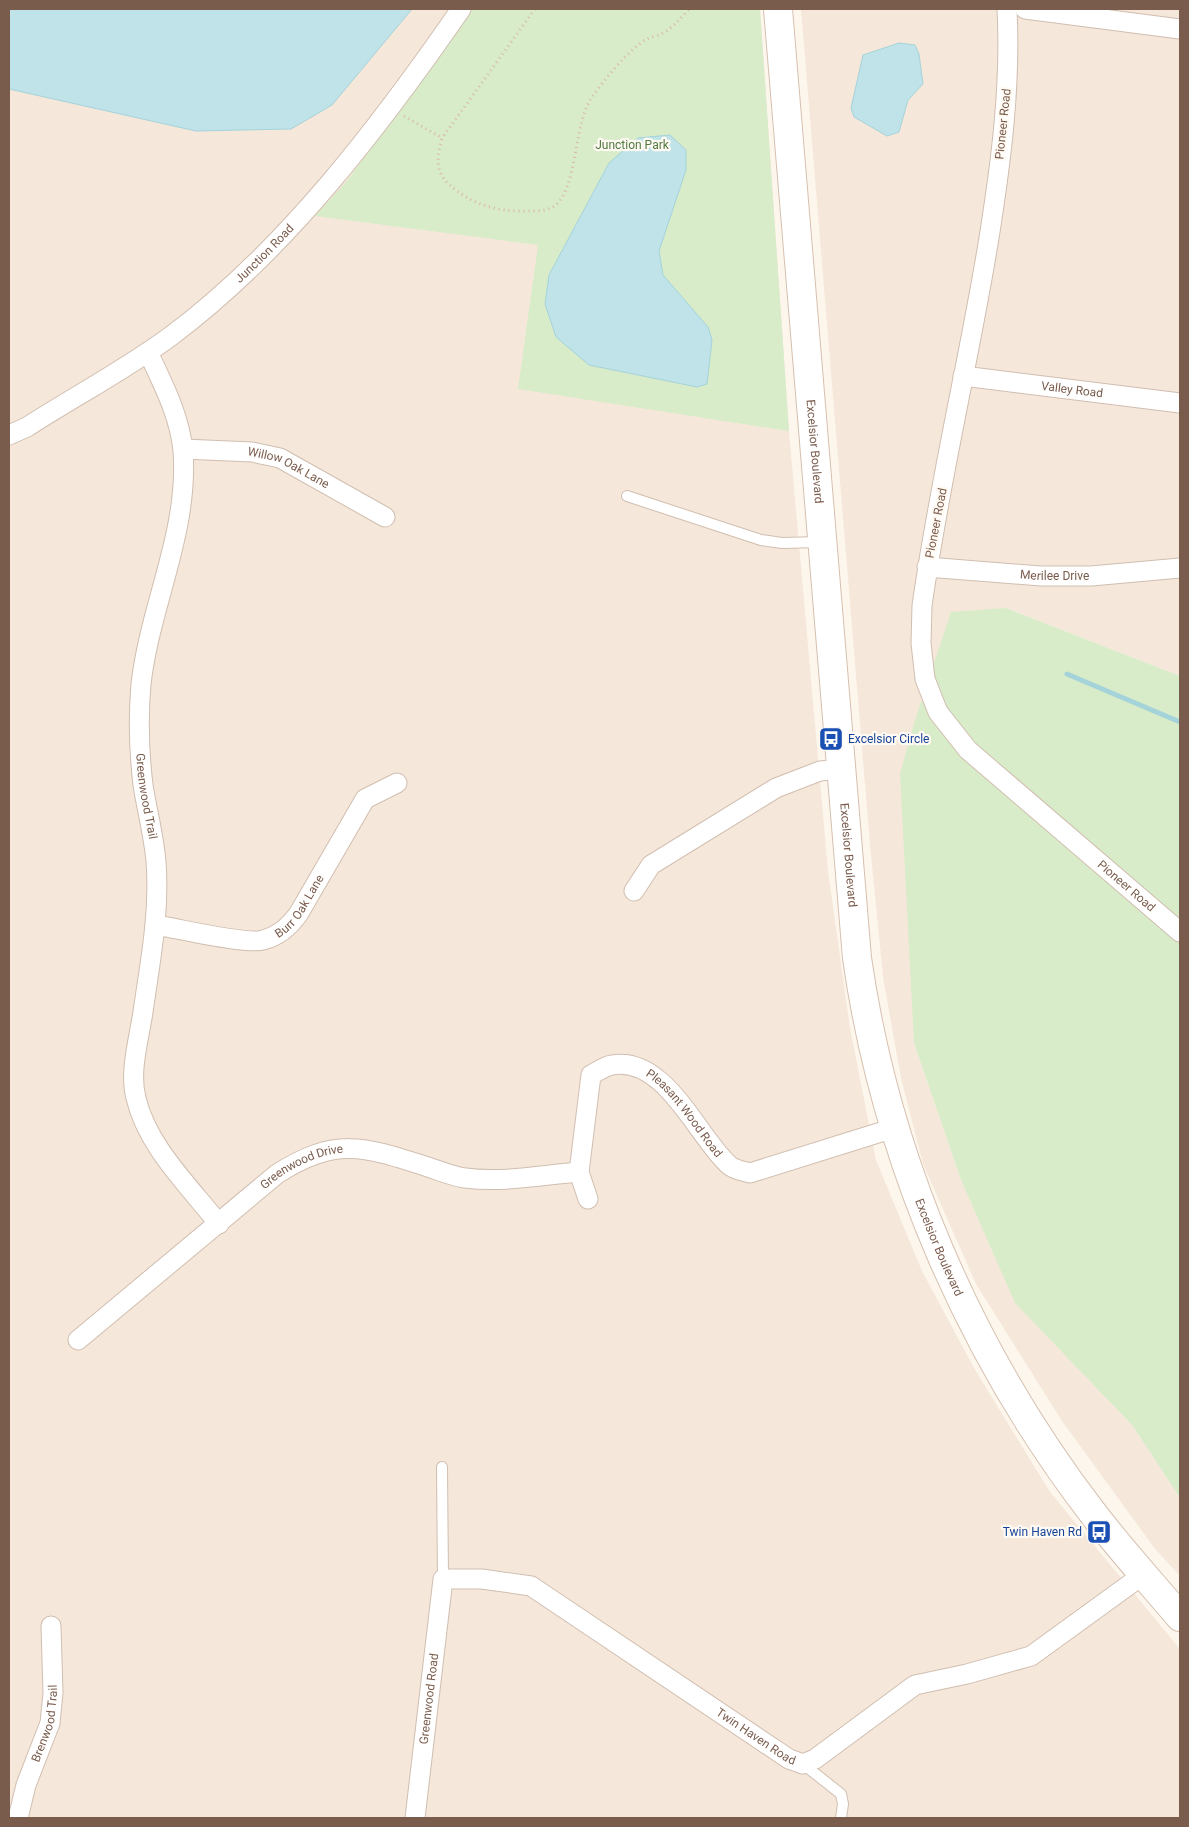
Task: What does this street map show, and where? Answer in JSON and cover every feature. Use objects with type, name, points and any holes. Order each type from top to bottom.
[{"type":"main road","name":"Excelsior Boulevard","points":[[778,9],[857,958],[863,1003],[879,1076],[914,1190],[977,1330],[1019,1405],[1095,1516],[1180,1617]]},
{"type":"street","name":"Junction Road","points":[[9,435],[27,427],[148,352],[218,298],[262,256],[304,211],[390,106],[461,9]]},
{"type":"street","name":"Pioneer Road","points":[[1007,9],[1009,58],[1004,126],[981,286],[927,567],[922,606],[921,643],[925,679],[938,712],[968,750],[1180,932]]},
{"type":"street","points":[[1025,9],[1180,30]]},
{"type":"street","name":"Greenwood Trail","points":[[148,352],[166,389],[183,449],[182,502],[151,632],[141,684],[138,734],[156,860],[156,925],[135,1071],[135,1096],[143,1121],[159,1148],[218,1224]]},
{"type":"street","name":"Valley Road","points":[[963,376],[1180,403]]},
{"type":"street","name":"Willow Oak Lane","points":[[183,449],[252,452],[280,458],[385,517]]},
{"type":"street","name":"Merilee Drive","points":[[927,567],[1041,576],[1091,576],[1180,568]]},
{"type":"street","points":[[634,891],[651,865],[776,788],[820,771],[840,769]]},
{"type":"street","name":"Burr Oak Lane","points":[[156,925],[244,941],[261,941],[276,936],[290,926],[300,913],[365,799],[396,783]]},
{"type":"street","name":"Pleasant Wood Road","points":[[588,1199],[579,1172],[591,1075],[611,1065],[630,1066],[651,1075],[669,1089],[730,1166],[750,1173],[894,1128]]},
{"type":"street","name":"Greenwood Drive","points":[[78,1340],[277,1174],[302,1158],[329,1149],[358,1148],[387,1154],[465,1178],[486,1179],[579,1172]]},
{"type":"street","name":"Twin Haven Road","points":[[442,1579],[482,1579],[531,1586],[789,1759],[803,1764],[815,1758],[915,1685],[967,1674],[1030,1656],[1144,1574]]},
{"type":"street","name":"Greenwood Road","points":[[415,1818],[442,1579]]},
{"type":"street","name":"Brenwood Trail","points":[[18,1818],[26,1785],[50,1723],[53,1693],[51,1626]]},
{"type":"lane","points":[[627,496],[761,540],[782,543],[822,542]]},
{"type":"lane","points":[[442,1467],[442,1579]]},
{"type":"lane","points":[[803,1764],[841,1794],[843,1804],[841,1818]]},
{"type":"path","points":[[535,9],[442,138],[439,161],[443,180],[470,201],[497,209],[519,211],[550,209],[557,204],[568,188],[578,128],[586,105],[630,54],[647,39],[673,28],[689,9]]},
{"type":"path","points":[[390,106],[442,138]]},
{"type":"shaded area","points":[[9,9],[760,9],[789,431],[828,871],[850,1028],[876,1160],[922,1271],[974,1368],[1050,1492],[1180,1649],[1180,1818],[9,1818]]},
{"type":"shaded area","points":[[801,9],[1180,9],[1180,676],[1006,608],[914,1043],[961,1180],[1016,1303],[1132,1425],[1180,1498],[1180,1576],[1155,1549],[1062,1421],[976,1284],[923,1164],[901,1078],[883,977],[870,845]]},
{"type":"green space","name":"Junction Park","points":[[471,9],[760,9],[789,431],[518,389],[538,245],[315,216],[347,181]]},
{"type":"green space","points":[[1006,608],[1180,676],[1180,1498],[1132,1425],[1015,1303],[961,1180],[914,1043],[900,774],[915,720],[951,612]]},
{"type":"water","points":[[9,9],[412,9],[332,105],[291,129],[196,131],[9,89]]},
{"type":"water","points":[[899,43],[915,45],[919,54],[923,84],[908,100],[899,132],[887,136],[854,117],[851,108],[863,55]]},
{"type":"water","points":[[670,135],[686,150],[686,170],[659,251],[663,275],[708,327],[712,340],[707,384],[697,387],[589,365],[556,337],[545,304],[549,275],[609,163],[638,138]]},
{"type":"waterway","points":[[1067,674],[1180,722]]},
{"type":"place","name":"Excelsior Circle","points":[[831,739]]},
{"type":"place","name":"Twin Haven Rd","points":[[1099,1532]]}]
